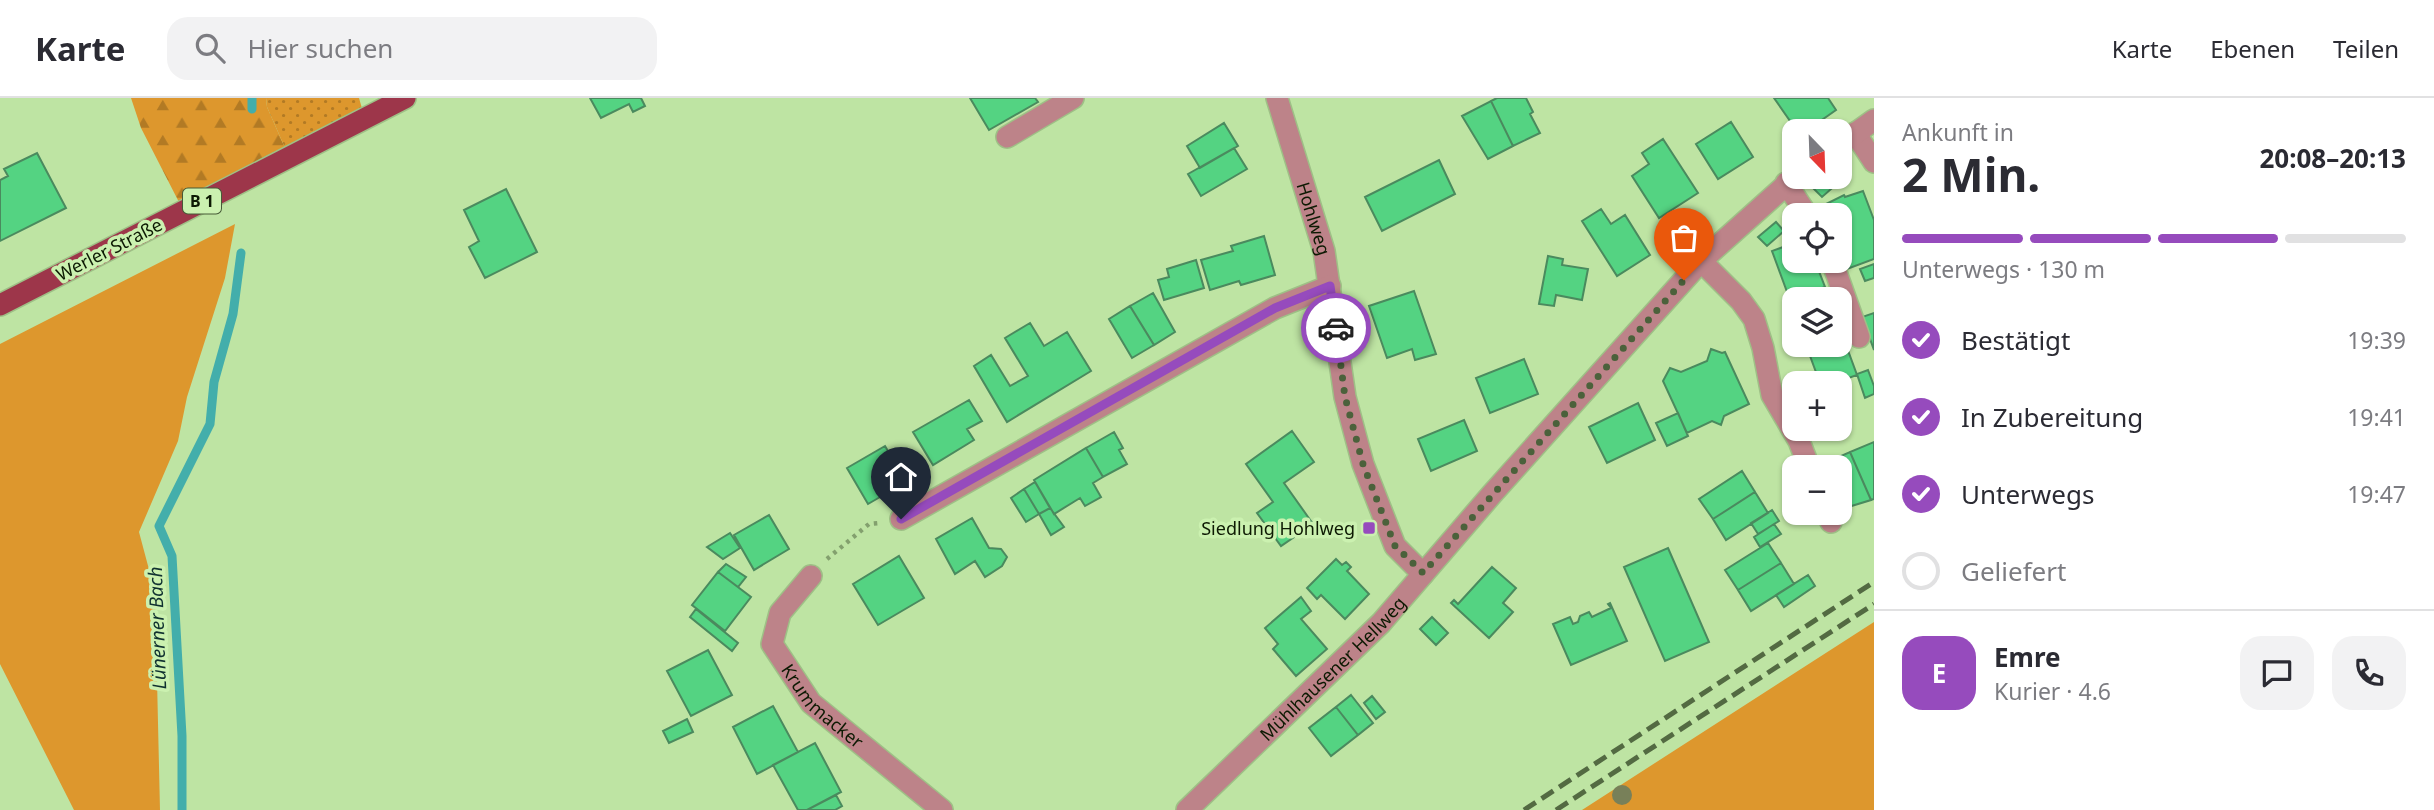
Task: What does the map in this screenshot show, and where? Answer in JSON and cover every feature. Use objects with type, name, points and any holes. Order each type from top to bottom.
[{"type":"main road","name":"Werler Straße","points":[[0,305],[405,98]]},
{"type":"street","points":[[1007,137],[1073,98]]},
{"type":"street","name":"Hohlweg","points":[[1277,98],[1324,251],[1345,397],[1363,464],[1395,546],[1423,573]]},
{"type":"street","points":[[1852,135],[1874,120]]},
{"type":"street","points":[[1852,143],[1874,162]]},
{"type":"street","name":"Mühlhausener Hellweg","points":[[1187,810],[1381,623],[1701,261],[1782,187]]},
{"type":"street","points":[[1701,261],[1741,301],[1754,319],[1772,395],[1804,455]]},
{"type":"street","points":[[1836,273],[1860,337]]},
{"type":"street","points":[[901,519],[1275,308],[1330,286]]},
{"type":"street","name":"Krummacker","points":[[811,576],[780,612],[772,644],[811,703],[942,810]]},
{"type":"path","points":[[811,576],[869,524],[901,519]]},
{"type":"green space","points":[[131,98],[266,98],[267,107],[289,157],[183,210],[141,128]]},
{"type":"green space","points":[[266,98],[359,98],[365,119],[289,157],[267,107]]},
{"type":"green space","points":[[235,224],[225,278],[187,397],[178,441],[139,532],[155,592],[160,810],[74,810],[0,664],[0,344]]},
{"type":"green space","points":[[1874,622],[1874,810],[1582,810]]},
{"type":"building","points":[[590,98],[641,98],[645,106],[633,112],[629,104],[601,118]]},
{"type":"building","points":[[970,98],[1035,98],[1038,102],[989,130]]},
{"type":"building","points":[[1497,98],[1526,98],[1533,112],[1530,114],[1540,133],[1513,146],[1491,101]]},
{"type":"building","points":[[1774,98],[1828,98],[1836,110],[1823,119],[1789,119]]},
{"type":"building","points":[[1491,101],[1513,146],[1488,159],[1462,116]]},
{"type":"building","points":[[1731,122],[1753,157],[1718,179],[1696,144]]},
{"type":"building","points":[[1224,123],[1238,146],[1200,168],[1187,146]]},
{"type":"building","points":[[1663,139],[1698,193],[1659,218],[1632,176],[1649,164],[1642,153]]},
{"type":"building","points":[[1234,148],[1247,169],[1201,196],[1188,174]]},
{"type":"building","points":[[37,153],[66,208],[0,241],[0,180],[8,176],[4,169]]},
{"type":"building","points":[[1439,160],[1455,194],[1382,231],[1365,197]]},
{"type":"building","points":[[506,189],[537,252],[485,278],[469,247],[479,241],[464,210]]},
{"type":"building","points":[[1814,189],[1831,189],[1822,197]]},
{"type":"building","points":[[1863,191],[1874,220],[1874,259],[1852,267],[1852,203],[1828,203],[1844,195],[1845,197]]},
{"type":"building","points":[[1601,209],[1611,224],[1625,215],[1650,255],[1617,276],[1582,221]]},
{"type":"building","points":[[1776,222],[1782,229],[1782,233],[1767,246],[1758,237]]},
{"type":"building","points":[[1264,236],[1275,275],[1241,285],[1239,281],[1210,290],[1201,260],[1233,251],[1231,246]]},
{"type":"building","points":[[1782,247],[1782,273],[1820,273],[1825,287],[1785,287],[1772,251]]},
{"type":"building","points":[[1548,256],[1563,259],[1562,265],[1588,269],[1582,300],[1556,295],[1554,306],[1539,304]]},
{"type":"building","points":[[1196,260],[1204,288],[1164,300],[1158,280],[1169,277],[1167,269]]},
{"type":"building","points":[[1874,264],[1874,278],[1865,281],[1860,269]]},
{"type":"building","points":[[1414,291],[1436,354],[1415,360],[1412,349],[1387,358],[1369,306]]},
{"type":"building","points":[[1153,293],[1175,332],[1154,345],[1130,306]]},
{"type":"building","points":[[1130,306],[1154,345],[1132,358],[1109,319]]},
{"type":"building","points":[[1874,313],[1874,350],[1862,317]]},
{"type":"building","points":[[1030,323],[1044,346],[1067,332],[1091,371],[1007,422],[974,366],[991,355],[1010,386],[1028,376],[1005,338]]},
{"type":"building","points":[[1711,349],[1725,352],[1749,404],[1724,416],[1721,425],[1712,421],[1687,433],[1663,381],[1670,368],[1681,372],[1707,361]]},
{"type":"building","points":[[1810,357],[1850,357],[1857,375],[1852,377],[1852,371],[1816,371]]},
{"type":"building","points":[[1524,359],[1538,394],[1490,413],[1476,378]]},
{"type":"building","points":[[1868,370],[1874,394],[1865,398],[1857,374]]},
{"type":"building","points":[[969,400],[982,421],[967,429],[974,440],[933,465],[913,432]]},
{"type":"building","points":[[1638,403],[1655,440],[1607,463],[1589,427]]},
{"type":"building","points":[[1678,413],[1688,436],[1667,446],[1656,423]]},
{"type":"building","points":[[1464,420],[1477,451],[1431,471],[1418,439]]},
{"type":"building","points":[[1292,431],[1314,462],[1284,483],[1313,524],[1281,546],[1257,513],[1273,502],[1246,464]]},
{"type":"building","points":[[1114,432],[1123,448],[1119,450],[1127,464],[1103,477],[1086,448]]},
{"type":"building","points":[[1874,442],[1874,499],[1871,500],[1850,452]]},
{"type":"building","points":[[885,446],[906,482],[868,504],[847,468]]},
{"type":"building","points":[[1086,448],[1103,477],[1093,483],[1101,497],[1085,506],[1080,498],[1054,514],[1034,480]]},
{"type":"building","points":[[1852,457],[1871,500],[1852,506]]},
{"type":"building","points":[[1742,471],[1755,492],[1713,519],[1699,499]]},
{"type":"building","points":[[1035,482],[1050,508],[1039,514],[1024,489]]},
{"type":"building","points":[[1024,489],[1039,514],[1026,522],[1011,498]]},
{"type":"building","points":[[1755,492],[1768,513],[1726,540],[1713,519]]},
{"type":"building","points":[[1050,508],[1064,527],[1051,535],[1039,514]]},
{"type":"building","points":[[1772,510],[1779,521],[1758,534],[1751,523]]},
{"type":"building","points":[[769,515],[789,549],[754,570],[734,535]]},
{"type":"building","points":[[972,518],[989,548],[1001,549],[1007,557],[1002,566],[985,577],[975,561],[955,574],[936,539]]},
{"type":"building","points":[[1774,524],[1781,534],[1760,547],[1754,537]]},
{"type":"building","points":[[730,533],[740,548],[723,559],[707,547]]},
{"type":"building","points":[[1768,543],[1781,563],[1738,590],[1725,570]]},
{"type":"building","points":[[1668,548],[1709,642],[1665,661],[1624,567]]},
{"type":"building","points":[[899,556],[924,598],[878,625],[853,584]]},
{"type":"building","points":[[1336,559],[1342,565],[1346,562],[1351,567],[1347,571],[1369,594],[1345,619],[1321,595],[1317,599],[1307,588]]},
{"type":"building","points":[[1781,563],[1794,584],[1751,611],[1738,590]]},
{"type":"building","points":[[726,564],[746,577],[738,587],[718,572]]},
{"type":"building","points":[[1492,567],[1516,588],[1503,603],[1513,612],[1489,638],[1451,603],[1454,600],[1458,604]]},
{"type":"building","points":[[718,572],[751,597],[725,631],[692,605]]},
{"type":"building","points":[[1808,575],[1815,586],[1784,607],[1776,595]]},
{"type":"building","points":[[1301,597],[1311,611],[1301,619],[1327,649],[1296,676],[1273,649],[1278,644],[1265,628]]},
{"type":"building","points":[[1610,603],[1627,641],[1571,665],[1553,624],[1570,617],[1573,624],[1578,622],[1580,616],[1589,612],[1592,617],[1611,608],[1608,604]]},
{"type":"building","points":[[696,609],[738,643],[732,651],[690,617]]},
{"type":"building","points":[[1432,617],[1448,633],[1436,645],[1420,629]]},
{"type":"building","points":[[708,650],[732,695],[691,716],[667,671]]},
{"type":"building","points":[[1351,695],[1373,723],[1358,735],[1336,707]]},
{"type":"building","points":[[1372,696],[1385,712],[1376,719],[1364,703]]},
{"type":"building","points":[[773,706],[798,752],[757,774],[733,727]]},
{"type":"building","points":[[1336,707],[1358,735],[1331,756],[1309,728]]},
{"type":"building","points":[[687,719],[693,732],[669,743],[663,731]]},
{"type":"building","points":[[815,743],[841,792],[807,810],[798,810],[773,765]]},
{"type":"building","points":[[836,795],[842,806],[835,810],[807,810]]},
{"type":"waterway","name":"Lünerner Bach","points":[[252,98],[252,109]]},
{"type":"waterway","name":"Lünerner Bach","points":[[182,810],[182,736],[172,556],[159,526],[210,424],[214,382],[233,314],[241,253]]},
{"type":"railway","points":[[1524,810],[1874,582]]},
{"type":"railway","points":[[1556,810],[1874,604]]},
{"type":"way so far","points":[[1336,328],[1345,397],[1363,464],[1395,546],[1423,573],[1684,280]]},
{"type":"place","name":"Siedlung Hohlweg","points":[[1369,528]]},
{"type":"route","points":[[901,519],[1275,308],[1330,286],[1336,328]]}]
